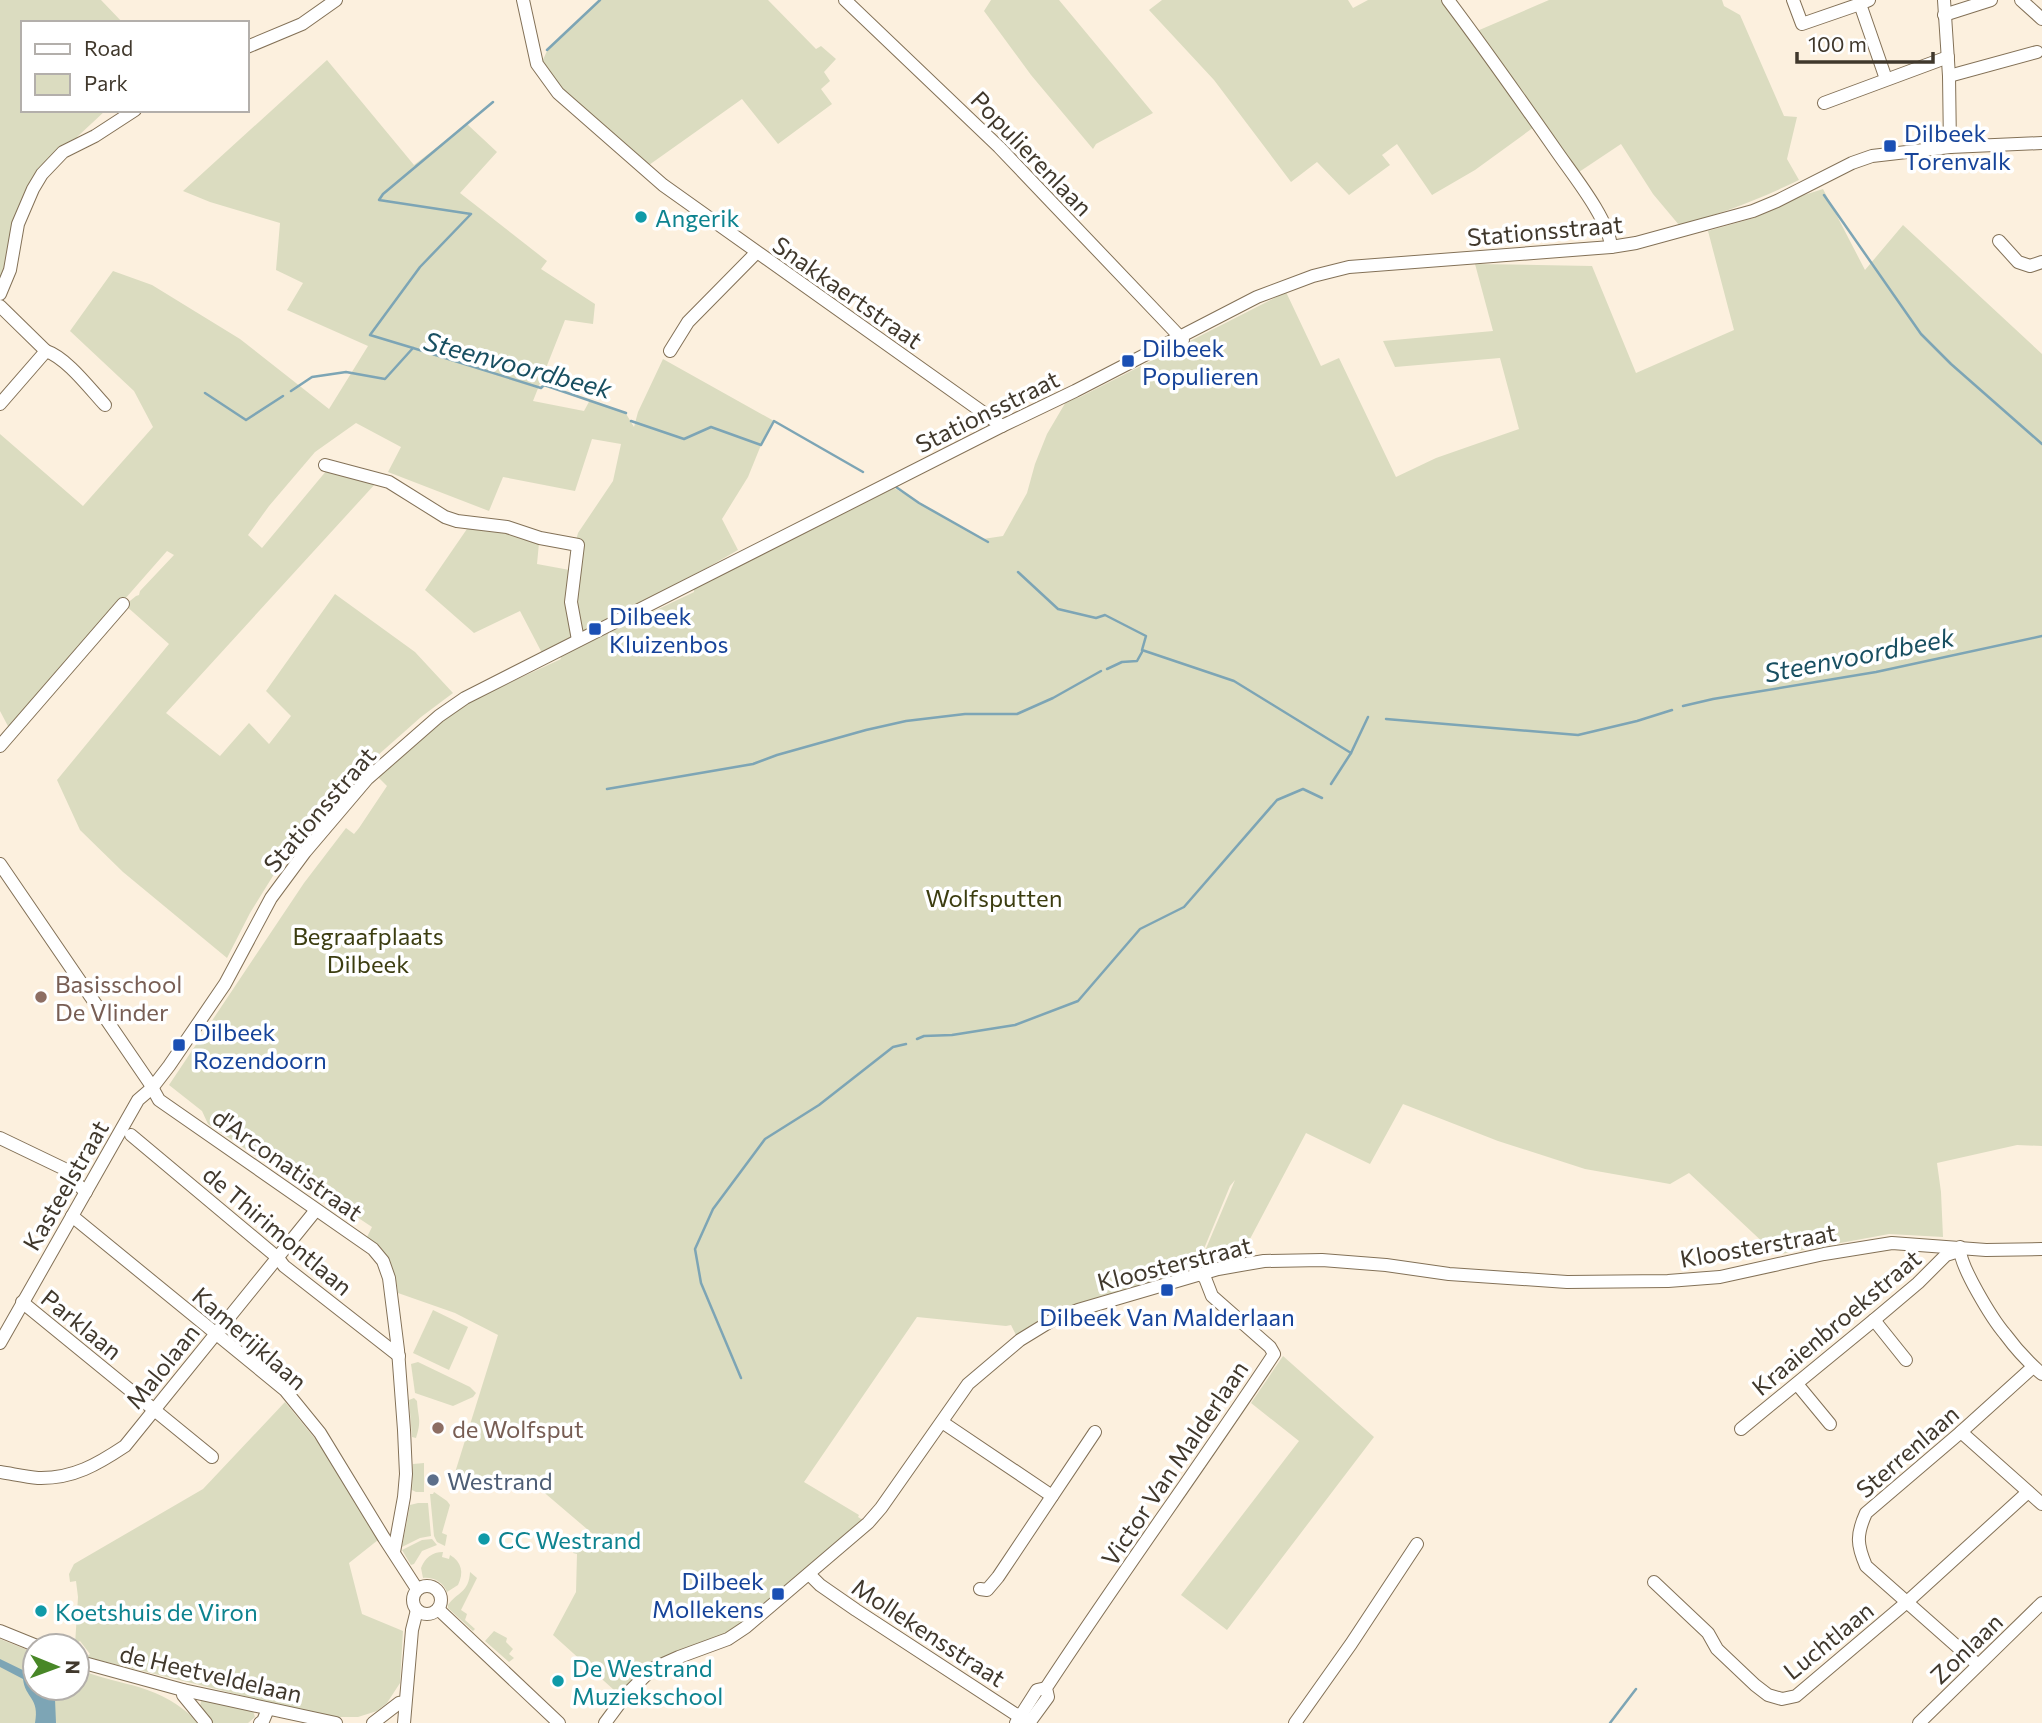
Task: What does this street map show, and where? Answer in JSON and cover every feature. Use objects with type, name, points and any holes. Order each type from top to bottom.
[{"type":"street","points":[[248,47],[302,24],[336,0]]},
{"type":"street","name":"Snakkaertstraat","points":[[523,0],[537,64],[558,93],[663,186],[1002,426]]},
{"type":"street","name":"Populierenlaan","points":[[845,0],[999,147],[1182,339]]},
{"type":"street","points":[[1448,0],[1590,200],[1609,234],[1611,247]]},
{"type":"street","points":[[1793,0],[1802,24],[1865,2],[1886,79]]},
{"type":"street","points":[[1944,0],[1950,147]]},
{"type":"street","points":[[1944,15],[1991,0]]},
{"type":"street","points":[[2021,0],[2042,19]]},
{"type":"street","points":[[1949,76],[2037,52]]},
{"type":"street","points":[[1824,103],[1948,57]]},
{"type":"street","points":[[0,294],[10,270],[18,224],[42,174],[63,152],[95,136],[132,112]]},
{"type":"street","name":"Stationsstraat","points":[[152,1088],[225,984],[259,918],[285,877],[367,779],[439,716],[458,703],[578,640],[1002,426],[1182,339],[1258,297],[1294,282],[1349,267],[1636,243],[1752,211],[1863,159],[1950,147],[2042,143]]},
{"type":"street","points":[[1999,241],[2018,262],[2030,266],[2042,262]]},
{"type":"street","points":[[670,351],[688,322],[756,253]]},
{"type":"street","points":[[0,306],[46,351],[63,361],[105,405]]},
{"type":"street","points":[[0,404],[46,351]]},
{"type":"street","points":[[325,465],[389,482],[444,517],[507,527],[540,538],[578,545],[571,602],[578,640]]},
{"type":"street","points":[[0,746],[123,604]]},
{"type":"street","name":"d'Arconatistraat","points":[[0,864],[159,1100],[373,1249],[383,1261],[390,1278],[399,1356],[406,1474],[394,1552]]},
{"type":"street","name":"Kasteelstraat","points":[[0,1343],[138,1100],[152,1088]]},
{"type":"street","name":"de Thirimontlaan","points":[[131,1135],[295,1274],[399,1356]]},
{"type":"street","points":[[0,1138],[75,1174]]},
{"type":"street","points":[[75,1174],[88,1169],[96,1173]]},
{"type":"street","points":[[75,1174],[76,1183],[86,1192]]},
{"type":"street","name":"Malolaan","points":[[0,1472],[38,1478],[70,1476],[96,1465],[125,1446],[316,1210]]},
{"type":"street","name":"Kamerijklaan","points":[[72,1216],[285,1390],[320,1433],[418,1589],[429,1586],[439,1591],[441,1601],[438,1609],[559,1723]]},
{"type":"street","name":"Kloosterstraat","points":[[605,1723],[625,1696],[652,1669],[728,1639],[746,1627],[868,1523],[968,1384],[1020,1340],[1051,1321],[1078,1310],[1218,1269],[1264,1261],[1322,1260],[1449,1274],[1567,1282],[1668,1281],[1720,1277],[1824,1254],[1892,1243],[1960,1249],[2042,1249]]},
{"type":"street","points":[[1960,1249],[1964,1267],[2002,1331],[2038,1370]]},
{"type":"street","name":"Kraaienbroekstraat","points":[[1741,1429],[1874,1321],[1946,1255],[1960,1249]]},
{"type":"street","name":"Victor Van Malderlaan","points":[[1021,1721],[1037,1690],[1046,1688],[1209,1453],[1274,1354],[1270,1347],[1212,1296],[1205,1278],[1200,1274]]},
{"type":"street","name":"Parklaan","points":[[22,1302],[212,1457]]},
{"type":"street","points":[[1874,1321],[1906,1360]]},
{"type":"street","name":"Sterrenlaan","points":[[1978,1665],[1866,1566],[1859,1550],[1859,1529],[1866,1513],[2038,1370]]},
{"type":"street","points":[[1797,1384],[1830,1424]]},
{"type":"street","points":[[942,1422],[1052,1496]]},
{"type":"street","points":[[980,1589],[988,1590],[998,1577],[1095,1432]]},
{"type":"street","points":[[1961,1432],[2042,1504]]},
{"type":"street","name":"Luchtlaan","points":[[1654,1582],[1708,1633],[1717,1649],[1755,1685],[1768,1695],[1782,1699],[1796,1696],[1907,1602],[2028,1492]]},
{"type":"street","points":[[1295,1723],[1417,1544]]},
{"type":"street","name":"Mollekensstraat","points":[[809,1574],[856,1611],[1021,1721]]},
{"type":"street","points":[[418,1589],[412,1599],[417,1610],[428,1614],[438,1609]]},
{"type":"street","name":"Zonlaan","points":[[1919,1723],[2042,1603]]},
{"type":"street","points":[[404,1723],[412,1630],[417,1610]]},
{"type":"street","points":[[0,1631],[21,1640]]},
{"type":"street","name":"de Heetveldelaan","points":[[91,1665],[183,1690],[336,1723]]},
{"type":"street","points":[[183,1690],[183,1695],[206,1723]]},
{"type":"street","points":[[373,1723],[399,1703],[405,1702]]},
{"type":"street","points":[[260,1723],[268,1709]]},
{"type":"green space","points":[[0,0],[101,0],[121,21],[21,21],[21,112],[104,112],[77,139],[45,164],[0,281]]},
{"type":"green space","points":[[600,0],[768,0],[816,49],[821,46],[836,59],[824,72],[830,81],[821,89],[832,104],[778,144],[742,99],[649,165],[562,90],[541,64],[547,51]]},
{"type":"green space","points":[[991,0],[1059,0],[1153,113],[1096,144],[1093,149],[1031,75],[984,11]]},
{"type":"green space","points":[[1162,0],[1348,0],[1353,8],[1368,0],[1445,0],[1470,34],[1549,0],[1722,0],[1724,6],[1740,15],[1784,116],[1797,117],[1787,159],[1799,180],[1740,206],[1679,225],[1653,194],[1621,144],[1576,174],[1541,122],[1475,170],[1432,195],[1397,144],[1382,155],[1390,165],[1349,195],[1317,162],[1291,182],[1214,80],[1149,10]]},
{"type":"green space","points":[[327,60],[414,165],[467,124],[497,152],[460,193],[547,261],[541,269],[595,304],[593,324],[565,320],[533,401],[584,411],[590,400],[625,412],[634,427],[638,412],[663,359],[774,421],[748,477],[722,519],[738,550],[542,653],[520,611],[474,633],[425,590],[469,526],[506,531],[539,543],[537,564],[575,571],[575,544],[578,533],[613,481],[621,444],[592,439],[575,491],[503,477],[489,511],[388,472],[401,447],[356,423],[315,452],[248,535],[262,548],[327,470],[376,483],[166,713],[220,756],[249,723],[269,744],[291,716],[266,691],[335,594],[415,652],[453,693],[421,717],[360,771],[339,794],[276,871],[227,958],[123,872],[80,830],[57,780],[169,644],[125,605],[139,595],[174,555],[167,551],[10,730],[0,711],[0,434],[83,506],[153,427],[134,391],[70,331],[113,271],[152,285],[240,339],[329,409],[368,346],[287,310],[303,283],[276,270],[280,223],[183,191]]},
{"type":"green space","name":"Wolfsputten","points":[[1823,189],[1865,270],[1903,225],[2042,354],[2042,1146],[2017,1145],[1937,1163],[1943,1237],[1889,1234],[1781,1254],[1769,1248],[1689,1173],[1670,1184],[1585,1169],[1498,1141],[1403,1104],[1370,1164],[1306,1133],[1241,1256],[1199,1265],[1235,1180],[1230,1186],[1196,1268],[1048,1315],[1016,1335],[1011,1325],[917,1317],[804,1482],[868,1523],[746,1627],[679,1657],[625,1696],[614,1690],[553,1635],[576,1592],[577,1554],[573,1553],[574,1549],[581,1541],[594,1535],[540,1489],[509,1485],[471,1487],[468,1481],[453,1479],[498,1335],[455,1313],[398,1293],[395,1274],[389,1261],[367,1237],[372,1227],[259,1152],[256,1156],[208,1124],[202,1111],[169,1085],[304,883],[346,828],[354,834],[359,828],[387,786],[378,777],[453,709],[561,659],[560,656],[694,592],[694,589],[894,488],[983,539],[1003,536],[1027,493],[1047,434],[1067,400],[1077,395],[1078,398],[1286,292],[1321,366],[1339,358],[1396,477],[1436,458],[1519,429],[1500,358],[1395,367],[1383,341],[1493,331],[1475,264],[1592,266],[1636,373],[1734,330],[1708,231],[1754,218]]},
{"type":"green space","points":[[433,1310],[468,1327],[449,1370],[413,1353]]},
{"type":"green space","points":[[1283,1356],[1374,1437],[1227,1630],[1181,1595],[1299,1441],[1251,1403]]},
{"type":"green space","points":[[418,1362],[470,1387],[476,1393],[453,1406],[415,1393],[411,1364]]},
{"type":"green space","points":[[414,1398],[417,1401],[419,1419],[416,1438],[412,1437],[409,1400]]},
{"type":"green space","points":[[285,1402],[321,1446],[378,1540],[349,1563],[362,1614],[403,1631],[400,1683],[387,1703],[377,1711],[358,1717],[329,1717],[91,1658],[91,1632],[76,1632],[78,1597],[76,1581],[70,1582],[69,1574],[74,1564],[203,1489]]},
{"type":"green space","points":[[424,1463],[424,1492],[416,1492],[412,1490],[413,1464]]},
{"type":"green space","points":[[434,1492],[450,1505],[442,1533],[447,1535],[445,1546],[437,1542],[434,1536],[430,1494]]},
{"type":"green space","points":[[428,1503],[431,1536],[402,1547],[410,1505]]},
{"type":"green space","points":[[432,1539],[437,1545],[422,1551],[411,1565],[402,1550],[422,1540]]},
{"type":"green space","points":[[443,1552],[442,1557],[449,1559],[450,1555],[457,1561],[461,1572],[458,1585],[447,1592],[438,1581],[423,1578],[421,1568],[429,1556]]},
{"type":"green space","points":[[470,1572],[477,1578],[461,1610],[467,1614],[465,1620],[475,1629],[473,1631],[448,1608],[451,1601],[465,1588]]},
{"type":"green space","points":[[494,1631],[507,1638],[506,1642],[513,1649],[509,1654],[514,1658],[509,1662],[485,1641]]},
{"type":"green space","points":[[0,1639],[21,1647],[21,1702],[91,1702],[91,1674],[155,1693],[170,1700],[199,1723],[0,1723]]},
{"type":"green space","points":[[204,1699],[253,1711],[255,1717],[248,1723],[212,1723],[200,1707]]},
{"type":"water","points":[[0,1659],[21,1669],[21,1678],[0,1667]]},
{"type":"water","points":[[55,1702],[56,1723],[35,1723],[34,1703]]},
{"type":"waterway","points":[[547,50],[600,0]]},
{"type":"waterway","points":[[413,348],[370,335],[420,267],[471,214],[379,200],[493,102]]},
{"type":"waterway","points":[[1824,195],[1921,334],[2042,444]]},
{"type":"waterway","name":"Steenvoordbeek","points":[[291,391],[312,377],[346,372],[385,379],[413,348],[541,388],[544,385],[626,413]]},
{"type":"waterway","name":"Steenvoordbeek","points":[[205,393],[246,420],[283,396]]},
{"type":"waterway","name":"Steenvoordbeek","points":[[631,421],[684,439],[711,427],[761,445],[774,421],[863,472]]},
{"type":"waterway","name":"Steenvoordbeek","points":[[896,487],[988,542]]},
{"type":"waterway","name":"Steenvoordbeek","points":[[1018,572],[1058,609],[1096,618],[1105,615],[1146,636],[1142,650],[1234,681],[1351,753],[1368,717]]},
{"type":"waterway","name":"Steenvoordbeek","points":[[1683,706],[1876,672],[2042,636]]},
{"type":"waterway","points":[[1107,669],[1122,662],[1137,661],[1142,652]]},
{"type":"waterway","points":[[607,789],[753,764],[777,755],[906,721],[965,714],[1017,714],[1053,698],[1101,671]]},
{"type":"waterway","name":"Steenvoordbeek","points":[[1386,719],[1578,735],[1672,710]]},
{"type":"waterway","points":[[1331,784],[1351,753]]},
{"type":"waterway","points":[[917,1039],[1015,1025],[1078,1001],[1140,929],[1184,907],[1277,800],[1303,789],[1322,798]]},
{"type":"waterway","points":[[741,1378],[701,1283],[695,1249],[713,1209],[765,1139],[819,1105],[893,1047],[906,1044]]},
{"type":"waterway","points":[[1610,1723],[1636,1689]]},
{"type":"place","name":"Dilbeek Torenvalk","points":[[1890,146]]},
{"type":"place","name":"Angerik","points":[[641,217]]},
{"type":"place","name":"Dilbeek Populieren","points":[[1128,361]]},
{"type":"place","name":"Dilbeek Kluizenbos","points":[[595,629]]},
{"type":"place","name":"Basisschool De Vlinder","points":[[41,997]]},
{"type":"place","name":"Dilbeek Rozendoorn","points":[[179,1045]]},
{"type":"place","name":"Dilbeek Van Malderlaan","points":[[1167,1290]]},
{"type":"place","name":"de Wolfsput","points":[[438,1428]]},
{"type":"place","name":"Westrand","points":[[433,1480]]},
{"type":"place","name":"CC Westrand","points":[[484,1539]]},
{"type":"place","name":"Dilbeek Mollekens","points":[[778,1594]]},
{"type":"place","name":"Koetshuis de Viron","points":[[41,1611]]},
{"type":"place","name":"De Westrand Muziekschool","points":[[558,1681]]},
{"type":"park label","name":"Begraafplaats Dilbeek","points":[[368,949]]}]
